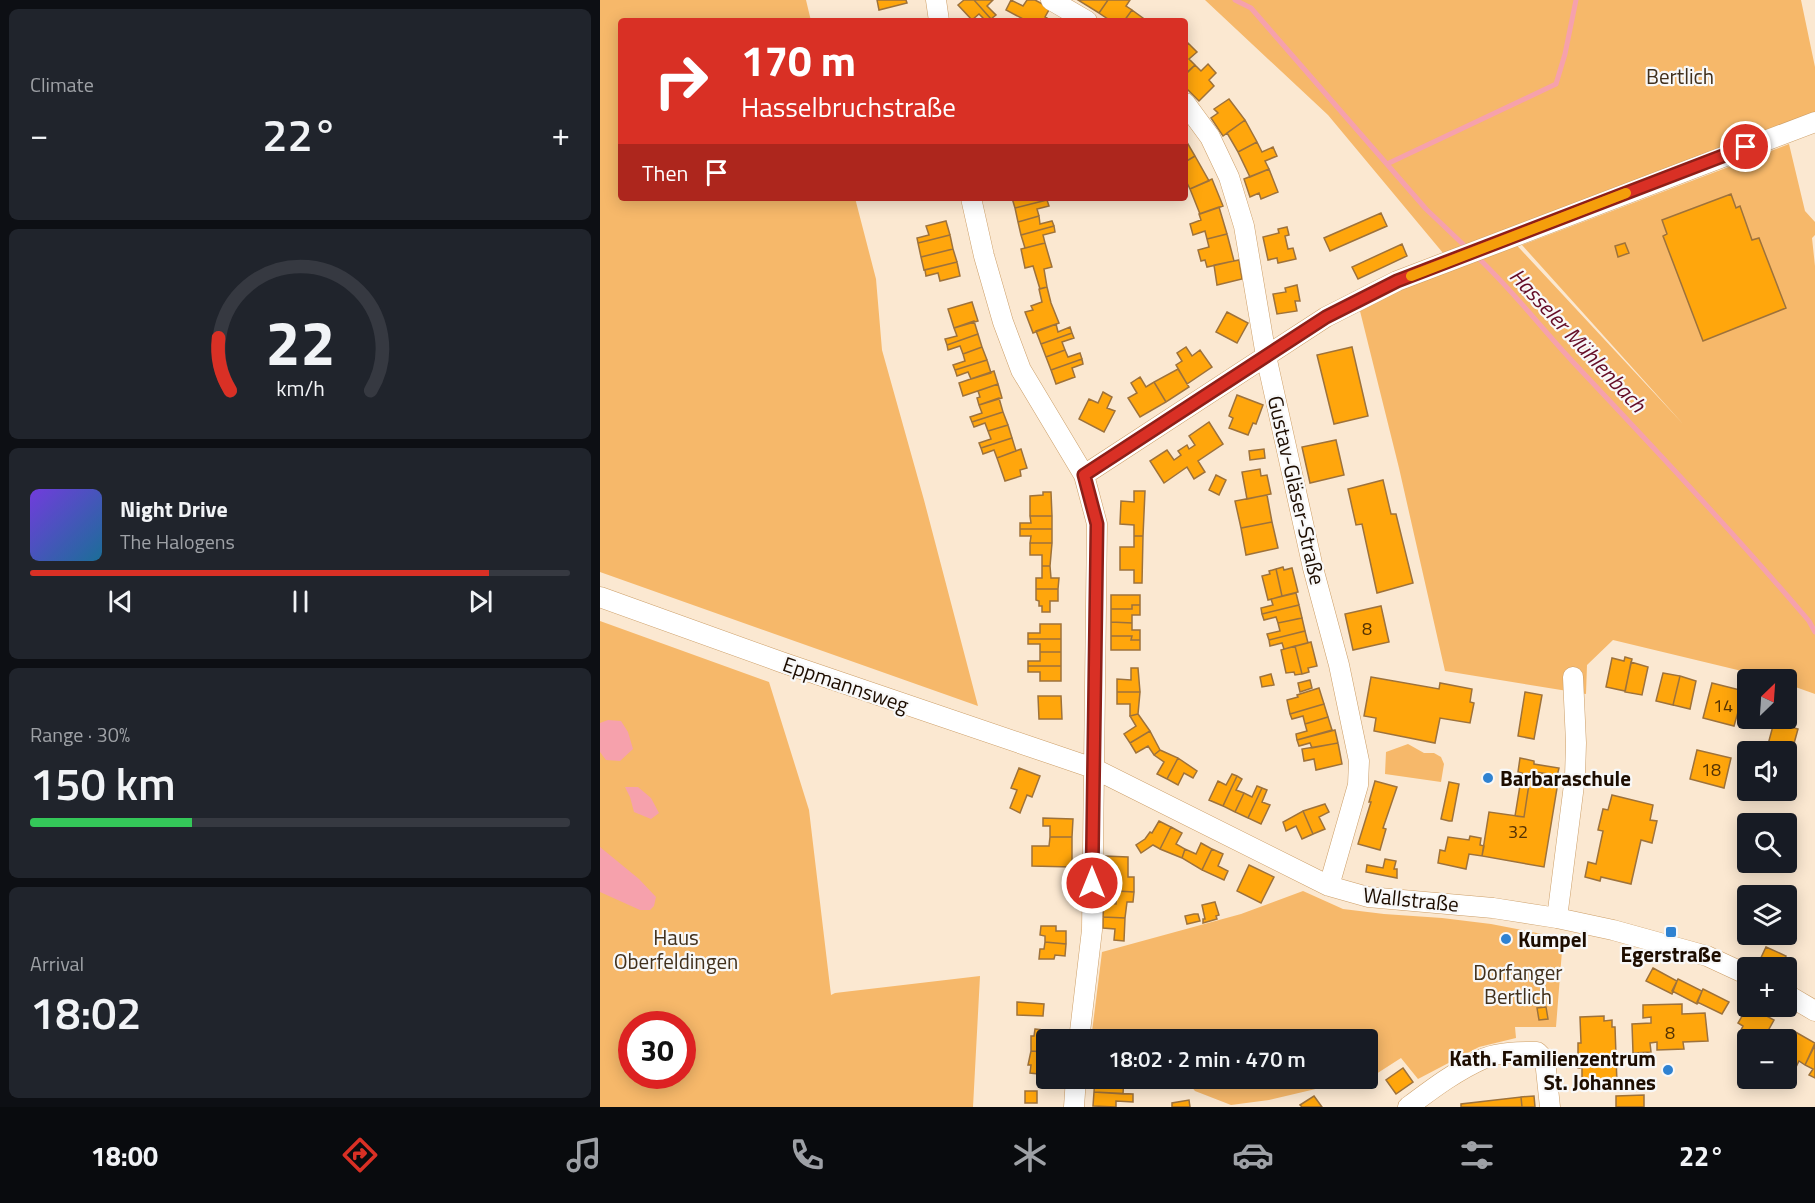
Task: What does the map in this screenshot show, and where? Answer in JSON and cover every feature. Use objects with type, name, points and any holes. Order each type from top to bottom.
[{"type":"street","points":[[936,0],[939,18]]},
{"type":"street","points":[[1051,0],[1082,18]]},
{"type":"street","name":"Gustav-Gläser-Straße","points":[[1188,108],[1210,137],[1229,177],[1244,226],[1266,356],[1313,568],[1339,664],[1359,761],[1358,785],[1329,886]]},
{"type":"street","points":[[1084,475],[1357,299],[1397,281],[1815,122]]},
{"type":"street","points":[[972,201],[984,256],[1003,322],[1021,370],[1084,475],[1097,524],[1092,930],[1080,1029]]},
{"type":"street","name":"Eppmannsweg","points":[[600,597],[781,662],[1093,768]]},
{"type":"street","points":[[1557,918],[1575,777],[1573,677]]},
{"type":"street","name":"Wallstraße","points":[[1093,768],[1329,886],[1368,897],[1493,908],[1557,918],[1655,940],[1707,956],[1737,970]]},
{"type":"street","points":[[1797,1000],[1815,1011]]},
{"type":"street","points":[[1408,1107],[1436,1087],[1486,1058],[1507,1053],[1537,1052],[1545,1060],[1550,1107]]},
{"type":"street","points":[[1074,1107],[1075,1089]]},
{"type":"green space","points":[[600,0],[806,0],[810,18],[618,18],[618,201],[856,201],[876,279],[882,350],[978,706],[600,572]]},
{"type":"green space","name":"Bertlich","points":[[1205,0],[1801,0],[1815,67],[1815,112],[1443,253],[1328,115]]},
{"type":"green space","points":[[1789,144],[1805,211],[1815,222],[1815,235],[1812,238],[1815,266],[1815,694],[1797,688],[1797,669],[1737,670],[1613,640],[1587,665],[1586,694],[1445,671],[1399,468],[1357,299],[1510,238],[1684,425],[1522,245]]},
{"type":"green space","name":"Haus Oberfeldingen","points":[[600,621],[769,682],[809,810],[831,995],[980,976],[973,1107],[600,1107]]},
{"type":"green space","points":[[1408,744],[1424,753],[1434,753],[1441,757],[1444,764],[1441,782],[1385,774],[1386,752]]},
{"type":"green space","name":"Dorfanger Bertlich","points":[[1303,891],[1343,909],[1491,924],[1563,938],[1556,1027],[1515,1027],[1516,1038],[1479,1047],[1418,1079],[1401,1058],[1378,1073],[1378,1029],[1092,1029],[1102,952],[1241,914]]},
{"type":"green space","points":[[1193,1089],[1316,1089],[1269,1100],[1231,1105]]},
{"type":"shaded area","points":[[608,720],[621,721],[628,732],[633,749],[620,761],[606,760],[600,752],[600,723]]},
{"type":"shaded area","points":[[625,787],[638,787],[651,798],[659,813],[651,819],[634,812]]},
{"type":"shaded area","points":[[600,847],[639,879],[656,897],[654,906],[650,910],[640,910],[600,892]]},
{"type":"building","points":[[877,0],[906,0],[907,3],[879,10]]},
{"type":"building","points":[[964,0],[974,0],[990,18],[983,18],[979,14],[970,18],[958,5]]},
{"type":"building","points":[[974,0],[993,0],[987,6],[996,15],[990,18]]},
{"type":"building","points":[[1011,0],[1023,6],[1027,0],[1035,0],[1050,8],[1045,17],[1047,18],[1021,18],[1006,10]]},
{"type":"building","points":[[1078,0],[1108,0],[1099,13]]},
{"type":"building","points":[[1108,0],[1130,0],[1126,6],[1132,10],[1126,18],[1106,18],[1099,13]]},
{"type":"building","points":[[1132,10],[1143,18],[1126,18]]},
{"type":"building","points":[[1188,43],[1197,52],[1189,59],[1195,65],[1188,71]]},
{"type":"building","points":[[1208,64],[1216,73],[1209,80],[1214,86],[1199,101],[1188,90],[1188,72],[1195,65],[1201,71]]},
{"type":"building","points":[[1229,99],[1245,120],[1223,136],[1211,118],[1218,113],[1214,109]]},
{"type":"building","points":[[1245,120],[1257,142],[1238,152],[1227,133]]},
{"type":"building","points":[[1257,142],[1262,152],[1273,147],[1277,156],[1265,161],[1269,169],[1250,177],[1238,152]]},
{"type":"building","points":[[1188,144],[1195,156],[1188,160]]},
{"type":"building","points":[[1195,156],[1209,181],[1190,189],[1188,160]]},
{"type":"building","points":[[1269,169],[1278,192],[1261,199],[1259,193],[1250,197],[1244,179]]},
{"type":"building","points":[[1212,179],[1223,206],[1200,214],[1190,189]]},
{"type":"building","points":[[1731,194],[1736,208],[1740,206],[1752,240],[1759,238],[1786,308],[1703,341],[1663,236],[1667,234],[1662,220]]},
{"type":"building","points":[[1013,201],[1043,201],[1015,208]]},
{"type":"building","points":[[1043,201],[1047,201],[1049,206],[1037,209],[1039,216],[1018,222],[1015,208]]},
{"type":"building","points":[[1219,207],[1227,234],[1207,239],[1205,231],[1193,235],[1190,224],[1201,220],[1199,214]]},
{"type":"building","points":[[1381,213],[1387,226],[1330,251],[1324,238]]},
{"type":"building","points":[[1039,216],[1040,224],[1052,221],[1054,226],[1021,235],[1018,222]]},
{"type":"building","points":[[946,221],[950,235],[918,243],[917,238],[929,235],[926,226]]},
{"type":"building","points":[[1054,226],[1055,232],[1043,235],[1045,243],[1025,248],[1021,235]]},
{"type":"building","points":[[1287,227],[1289,235],[1285,236],[1288,249],[1293,248],[1296,259],[1278,263],[1277,258],[1268,260],[1263,237],[1279,233],[1278,229]]},
{"type":"building","points":[[1227,234],[1234,261],[1207,267],[1205,260],[1201,261],[1198,250],[1209,247],[1207,239]]},
{"type":"building","points":[[950,235],[953,249],[921,257],[918,243]]},
{"type":"building","points":[[1045,243],[1052,267],[1044,269],[1047,287],[1040,289],[1033,266],[1025,268],[1021,249]]},
{"type":"building","points":[[1625,243],[1629,253],[1618,257],[1615,246]]},
{"type":"building","points":[[1402,244],[1407,256],[1358,279],[1352,267]]},
{"type":"building","points":[[953,249],[957,262],[924,270],[921,257]]},
{"type":"building","points":[[1239,260],[1242,279],[1217,285],[1214,265]]},
{"type":"building","points":[[957,262],[960,276],[940,281],[938,273],[926,276],[925,270]]},
{"type":"building","points":[[1297,285],[1300,301],[1295,301],[1297,311],[1277,314],[1273,294],[1286,292],[1285,288]]},
{"type":"building","points":[[1047,287],[1059,323],[1033,333],[1025,312],[1033,310],[1031,306],[1042,302],[1039,289]]},
{"type":"building","points":[[972,302],[978,321],[954,328],[948,309]]},
{"type":"building","points":[[1227,312],[1248,323],[1237,343],[1216,332]]},
{"type":"building","points":[[974,321],[978,334],[947,345],[945,339],[957,336],[954,328]]},
{"type":"building","points":[[1056,324],[1058,332],[1070,327],[1072,333],[1041,344],[1036,331]]},
{"type":"building","points":[[1072,333],[1074,338],[1062,342],[1065,350],[1046,357],[1041,344]]},
{"type":"building","points":[[978,334],[982,347],[963,354],[960,346],[948,350],[947,345]]},
{"type":"building","points":[[982,347],[987,360],[955,370],[953,365],[965,361],[963,354]]},
{"type":"building","points":[[1186,347],[1192,356],[1200,350],[1212,367],[1187,384],[1176,365],[1182,361],[1177,353]]},
{"type":"building","points":[[1352,347],[1368,416],[1334,424],[1317,355]]},
{"type":"building","points":[[1065,350],[1068,357],[1080,353],[1082,359],[1051,370],[1046,357]]},
{"type":"building","points":[[1082,359],[1083,364],[1072,368],[1075,377],[1056,384],[1051,370]]},
{"type":"building","points":[[987,360],[991,373],[971,379],[968,372],[957,376],[955,370]]},
{"type":"building","points":[[1178,369],[1189,387],[1166,402],[1154,382]]},
{"type":"building","points":[[994,371],[998,384],[963,396],[959,383]]},
{"type":"building","points":[[1140,377],[1146,387],[1154,382],[1166,402],[1140,417],[1128,398],[1137,393],[1131,383]]},
{"type":"building","points":[[998,384],[1002,398],[979,405],[978,391]]},
{"type":"building","points":[[1103,392],[1112,397],[1107,408],[1115,411],[1104,432],[1079,419],[1089,399],[1098,403]]},
{"type":"building","points":[[1237,395],[1263,405],[1256,424],[1253,423],[1248,435],[1229,428],[1233,418],[1229,416]]},
{"type":"building","points":[[999,398],[1003,412],[972,422],[970,417],[982,413],[979,405]]},
{"type":"building","points":[[1003,412],[1008,425],[988,431],[985,423],[974,427],[972,422]]},
{"type":"building","points":[[1209,422],[1223,444],[1198,461],[1205,472],[1194,479],[1187,467],[1164,483],[1150,461],[1167,450],[1174,460],[1181,455],[1178,451],[1187,445],[1189,449],[1195,445],[1189,436]]},
{"type":"building","points":[[1008,425],[1012,438],[981,448],[979,443],[991,439],[988,431]]},
{"type":"building","points":[[1012,438],[1016,451],[997,458],[994,450],[983,454],[981,448]]},
{"type":"building","points":[[1336,440],[1344,475],[1310,483],[1302,447]]},
{"type":"building","points":[[1021,449],[1027,468],[1020,470],[1021,476],[1005,481],[997,458]]},
{"type":"building","points":[[1264,449],[1265,458],[1250,460],[1249,451]]},
{"type":"building","points":[[1260,469],[1261,476],[1267,475],[1271,494],[1247,499],[1242,472]]},
{"type":"building","points":[[1216,475],[1226,480],[1219,495],[1209,490]]},
{"type":"building","points":[[1383,480],[1391,514],[1396,514],[1413,583],[1377,593],[1362,524],[1356,525],[1348,489]]},
{"type":"building","points":[[1134,491],[1145,491],[1143,536],[1134,536],[1134,525],[1120,524],[1121,501],[1134,502]]},
{"type":"building","points":[[1043,492],[1051,492],[1052,516],[1030,516],[1030,496],[1043,495]]},
{"type":"building","points":[[1267,495],[1272,522],[1241,528],[1235,501]]},
{"type":"building","points":[[1030,516],[1052,516],[1052,529],[1020,529],[1020,523],[1031,523]]},
{"type":"building","points":[[1272,522],[1278,548],[1246,555],[1241,528]]},
{"type":"building","points":[[1020,529],[1052,529],[1052,543],[1030,543],[1031,536],[1020,536]]},
{"type":"building","points":[[1134,536],[1143,536],[1142,583],[1134,583],[1134,570],[1120,570],[1120,547],[1134,547]]},
{"type":"building","points":[[1030,543],[1052,543],[1050,566],[1042,566],[1042,555],[1030,555]]},
{"type":"building","points":[[1042,566],[1050,566],[1051,578],[1059,578],[1058,589],[1036,589],[1036,578],[1042,578]]},
{"type":"building","points":[[1283,567],[1284,570],[1292,568],[1298,592],[1282,596],[1276,569]]},
{"type":"building","points":[[1276,569],[1282,596],[1268,600],[1262,576]]},
{"type":"building","points":[[1036,589],[1058,589],[1058,601],[1050,601],[1050,612],[1042,612],[1042,606],[1039,606],[1039,601],[1036,600]]},
{"type":"building","points":[[1296,593],[1299,605],[1262,614],[1261,608],[1273,605],[1271,599]]},
{"type":"building","points":[[1111,595],[1140,595],[1140,605],[1132,605],[1132,609],[1111,609]]},
{"type":"building","points":[[1132,605],[1140,605],[1140,615],[1132,615],[1132,623],[1111,622],[1111,609],[1132,609]]},
{"type":"building","points":[[1299,605],[1302,618],[1278,623],[1276,617],[1264,620],[1262,614]]},
{"type":"building","points":[[1381,606],[1389,642],[1353,650],[1345,614]]},
{"type":"building","points":[[1302,618],[1305,631],[1269,640],[1267,634],[1280,631],[1278,623]]},
{"type":"building","points":[[1111,622],[1132,623],[1132,630],[1140,630],[1140,640],[1131,640],[1132,636],[1111,636]]},
{"type":"building","points":[[1040,624],[1061,624],[1061,639],[1028,639],[1028,633],[1040,633]]},
{"type":"building","points":[[1305,631],[1308,643],[1284,649],[1282,643],[1270,646],[1269,640]]},
{"type":"building","points":[[1111,636],[1132,636],[1131,640],[1140,640],[1140,650],[1111,650]]},
{"type":"building","points":[[1028,639],[1061,639],[1061,652],[1040,652],[1040,644],[1028,644]]},
{"type":"building","points":[[1311,642],[1317,666],[1308,668],[1309,672],[1302,674],[1295,646]]},
{"type":"building","points":[[1295,646],[1302,674],[1295,675],[1294,672],[1286,673],[1281,650]]},
{"type":"building","points":[[1040,652],[1061,652],[1061,666],[1028,666],[1028,661],[1040,661]]},
{"type":"building","points":[[1625,657],[1632,659],[1625,691],[1606,687],[1612,658],[1624,661]]},
{"type":"building","points":[[1631,662],[1648,667],[1642,695],[1625,692]]},
{"type":"building","points":[[1028,666],[1061,666],[1061,681],[1040,681],[1040,672],[1028,672]]},
{"type":"building","points":[[1131,668],[1138,668],[1140,692],[1117,692],[1117,679],[1131,680]]},
{"type":"building","points":[[1663,673],[1680,676],[1673,705],[1656,701]]},
{"type":"building","points":[[1271,674],[1274,685],[1262,687],[1260,677]]},
{"type":"building","points":[[1680,676],[1696,681],[1690,709],[1673,705]]},
{"type":"building","points":[[1371,677],[1439,689],[1440,683],[1472,689],[1470,702],[1474,703],[1470,723],[1440,718],[1435,743],[1374,731],[1376,718],[1364,716]]},
{"type":"building","points":[[1310,680],[1312,688],[1300,692],[1298,683]]},
{"type":"building","points":[[1712,683],[1737,689],[1737,716],[1734,726],[1703,718]]},
{"type":"building","points":[[1319,688],[1324,704],[1290,714],[1287,700]]},
{"type":"building","points":[[1117,692],[1140,692],[1138,714],[1130,716],[1130,704],[1117,704]]},
{"type":"building","points":[[1525,692],[1542,695],[1534,739],[1518,736]]},
{"type":"building","points":[[1038,696],[1061,696],[1062,719],[1039,719]]},
{"type":"building","points":[[1324,704],[1328,717],[1305,724],[1303,716],[1292,719],[1290,714]]},
{"type":"building","points":[[1138,714],[1150,731],[1130,743],[1124,734],[1136,726],[1130,716]]},
{"type":"building","points":[[1328,717],[1332,730],[1297,740],[1296,734],[1307,731],[1305,724]]},
{"type":"building","points":[[1772,729],[1798,729],[1795,741],[1769,741]]},
{"type":"building","points":[[1335,730],[1338,743],[1312,748],[1310,743],[1299,746],[1297,740]]},
{"type":"building","points":[[1150,731],[1160,750],[1154,755],[1148,746],[1136,753],[1130,743]]},
{"type":"building","points":[[1338,743],[1342,764],[1316,770],[1314,759],[1304,761],[1302,749]]},
{"type":"building","points":[[1160,750],[1178,758],[1167,779],[1157,774],[1164,762],[1154,755]]},
{"type":"building","points":[[1697,750],[1731,758],[1724,788],[1690,779]]},
{"type":"building","points":[[1178,758],[1197,771],[1193,778],[1184,773],[1178,785],[1167,779]]},
{"type":"building","points":[[1520,758],[1534,761],[1534,764],[1559,768],[1557,776],[1531,771],[1524,817],[1515,816],[1522,773],[1518,772]]},
{"type":"building","points":[[1019,768],[1040,776],[1032,797],[1027,795],[1020,813],[1010,808],[1017,790],[1011,788]]},
{"type":"building","points":[[1531,771],[1559,776],[1544,867],[1482,856],[1489,812],[1524,817]]},
{"type":"building","points":[[1232,774],[1237,776],[1223,806],[1209,800],[1218,781],[1226,785]]},
{"type":"building","points":[[1237,776],[1242,779],[1236,790],[1244,793],[1235,812],[1223,806]]},
{"type":"building","points":[[1375,781],[1397,787],[1383,828],[1386,829],[1380,850],[1358,844]]},
{"type":"building","points":[[1449,782],[1459,784],[1452,821],[1441,819]]},
{"type":"building","points":[[1257,786],[1262,788],[1248,818],[1235,812],[1244,793],[1252,797]]},
{"type":"building","points":[[1262,788],[1267,790],[1262,802],[1270,805],[1261,824],[1248,818]]},
{"type":"building","points":[[1612,795],[1653,805],[1650,820],[1657,821],[1652,843],[1641,840],[1631,884],[1601,877],[1600,881],[1585,877],[1588,862],[1596,864],[1603,831],[1598,830],[1603,809],[1608,810]]},
{"type":"building","points":[[1325,804],[1329,812],[1319,817],[1325,829],[1313,834],[1303,811]]},
{"type":"building","points":[[1303,811],[1313,834],[1302,839],[1296,826],[1286,831],[1283,822]]},
{"type":"building","points":[[1043,818],[1073,819],[1072,837],[1050,837],[1050,826],[1043,826]]},
{"type":"building","points":[[1159,821],[1171,827],[1160,849],[1153,845],[1141,853],[1136,845],[1150,832],[1152,833]]},
{"type":"building","points":[[1171,827],[1182,833],[1176,844],[1185,849],[1182,858],[1160,849]]},
{"type":"building","points":[[1470,836],[1481,838],[1480,845],[1484,846],[1482,856],[1469,854],[1466,869],[1438,863],[1440,850],[1445,851],[1448,837],[1469,840]]},
{"type":"building","points":[[1050,837],[1072,837],[1072,867],[1032,866],[1032,846],[1049,846]]},
{"type":"building","points":[[1201,843],[1212,849],[1202,870],[1182,858],[1185,849],[1196,854]]},
{"type":"building","points":[[1212,849],[1223,854],[1218,866],[1228,871],[1224,880],[1202,870]]},
{"type":"building","points":[[1104,856],[1128,857],[1128,877],[1134,877],[1134,892],[1117,891],[1117,881],[1103,881]]},
{"type":"building","points":[[1385,859],[1396,861],[1394,869],[1397,869],[1397,878],[1366,872],[1367,865],[1383,868]]},
{"type":"building","points":[[1249,865],[1274,877],[1261,903],[1237,891]]},
{"type":"building","points":[[1117,891],[1134,892],[1133,902],[1127,902],[1125,918],[1103,917],[1104,903],[1116,904]]},
{"type":"building","points":[[1215,902],[1219,915],[1216,916],[1217,919],[1203,923],[1205,919],[1202,905]]},
{"type":"building","points":[[1198,914],[1200,921],[1187,924],[1185,916]]},
{"type":"building","points":[[1103,917],[1125,918],[1124,941],[1114,940],[1115,929],[1103,928]]},
{"type":"building","points":[[1041,926],[1056,926],[1056,931],[1066,931],[1066,944],[1045,942],[1045,936],[1040,935]]},
{"type":"building","points":[[1045,942],[1066,944],[1065,956],[1055,955],[1054,959],[1039,959],[1040,949],[1044,949]]},
{"type":"building","points":[[1766,947],[1786,956],[1786,957],[1761,957]]},
{"type":"building","points":[[1653,968],[1677,981],[1672,994],[1646,981]]},
{"type":"building","points":[[1678,979],[1702,991],[1697,1004],[1672,991]]},
{"type":"building","points":[[1703,989],[1729,1002],[1722,1014],[1697,1002]]},
{"type":"building","points":[[1017,1002],[1044,1004],[1043,1016],[1017,1015]]},
{"type":"building","points":[[1682,1004],[1682,1014],[1705,1013],[1708,1041],[1683,1042],[1684,1049],[1657,1050],[1657,1042],[1650,1043],[1651,1052],[1633,1053],[1632,1024],[1651,1023],[1651,1017],[1643,1018],[1643,1005]]},
{"type":"building","points":[[1546,1007],[1548,1019],[1539,1020],[1537,1008]]},
{"type":"building","points":[[1604,1016],[1604,1021],[1612,1020],[1612,1027],[1615,1027],[1617,1084],[1582,1086],[1582,1068],[1578,1068],[1578,1043],[1581,1043],[1580,1017]]},
{"type":"building","points":[[1742,1017],[1768,1017],[1774,1020],[1769,1029],[1742,1029],[1743,1026],[1738,1023]]},
{"type":"building","points":[[1036,1029],[1036,1051],[1031,1051],[1031,1036],[1034,1036]]},
{"type":"building","points":[[1797,1033],[1815,1043],[1805,1065],[1799,1061],[1797,1065]]},
{"type":"building","points":[[1815,1045],[1815,1078],[1809,1075],[1813,1069],[1805,1065]]},
{"type":"building","points":[[1031,1051],[1036,1051],[1036,1074],[1030,1073],[1031,1065],[1028,1065]]},
{"type":"building","points":[[1403,1068],[1413,1082],[1396,1094],[1386,1080]]},
{"type":"building","points":[[1094,1089],[1123,1089],[1123,1094],[1094,1092]]},
{"type":"building","points":[[1025,1091],[1037,1091],[1037,1103],[1025,1103]]},
{"type":"building","points":[[1094,1092],[1133,1094],[1133,1102],[1116,1101],[1116,1107],[1093,1106]]},
{"type":"building","points":[[1644,1095],[1644,1107],[1616,1107],[1616,1096]]},
{"type":"building","points":[[1314,1096],[1322,1107],[1302,1107],[1300,1105]]},
{"type":"building","points":[[1534,1096],[1535,1107],[1522,1107],[1521,1097]]},
{"type":"building","points":[[1521,1097],[1522,1107],[1461,1107],[1461,1104]]},
{"type":"building","points":[[1189,1100],[1190,1107],[1172,1107],[1172,1103]]},
{"type":"waterway","name":"Hasseler Mühlenbach","points":[[1235,0],[1251,8],[1426,209],[1468,249]]},
{"type":"waterway","points":[[1387,164],[1556,84],[1565,54],[1576,0]]},
{"type":"waterway","name":"Hasseler Mühlenbach","points":[[1475,255],[1722,522],[1809,621],[1815,632]]},
{"type":"slow traffic","points":[[1411,276],[1626,193]]},
{"type":"place","name":"Barbaraschule","points":[[1488,778]]},
{"type":"place","name":"Egerstraße","points":[[1671,932]]},
{"type":"place","name":"Kumpel","points":[[1506,939]]},
{"type":"place","name":"Kath. Familienzentrum St. Johannes","points":[[1668,1070]]},
{"type":"route","points":[[1092,883],[1097,524],[1084,475],[1357,299],[1397,281],[1746,147]]}]
